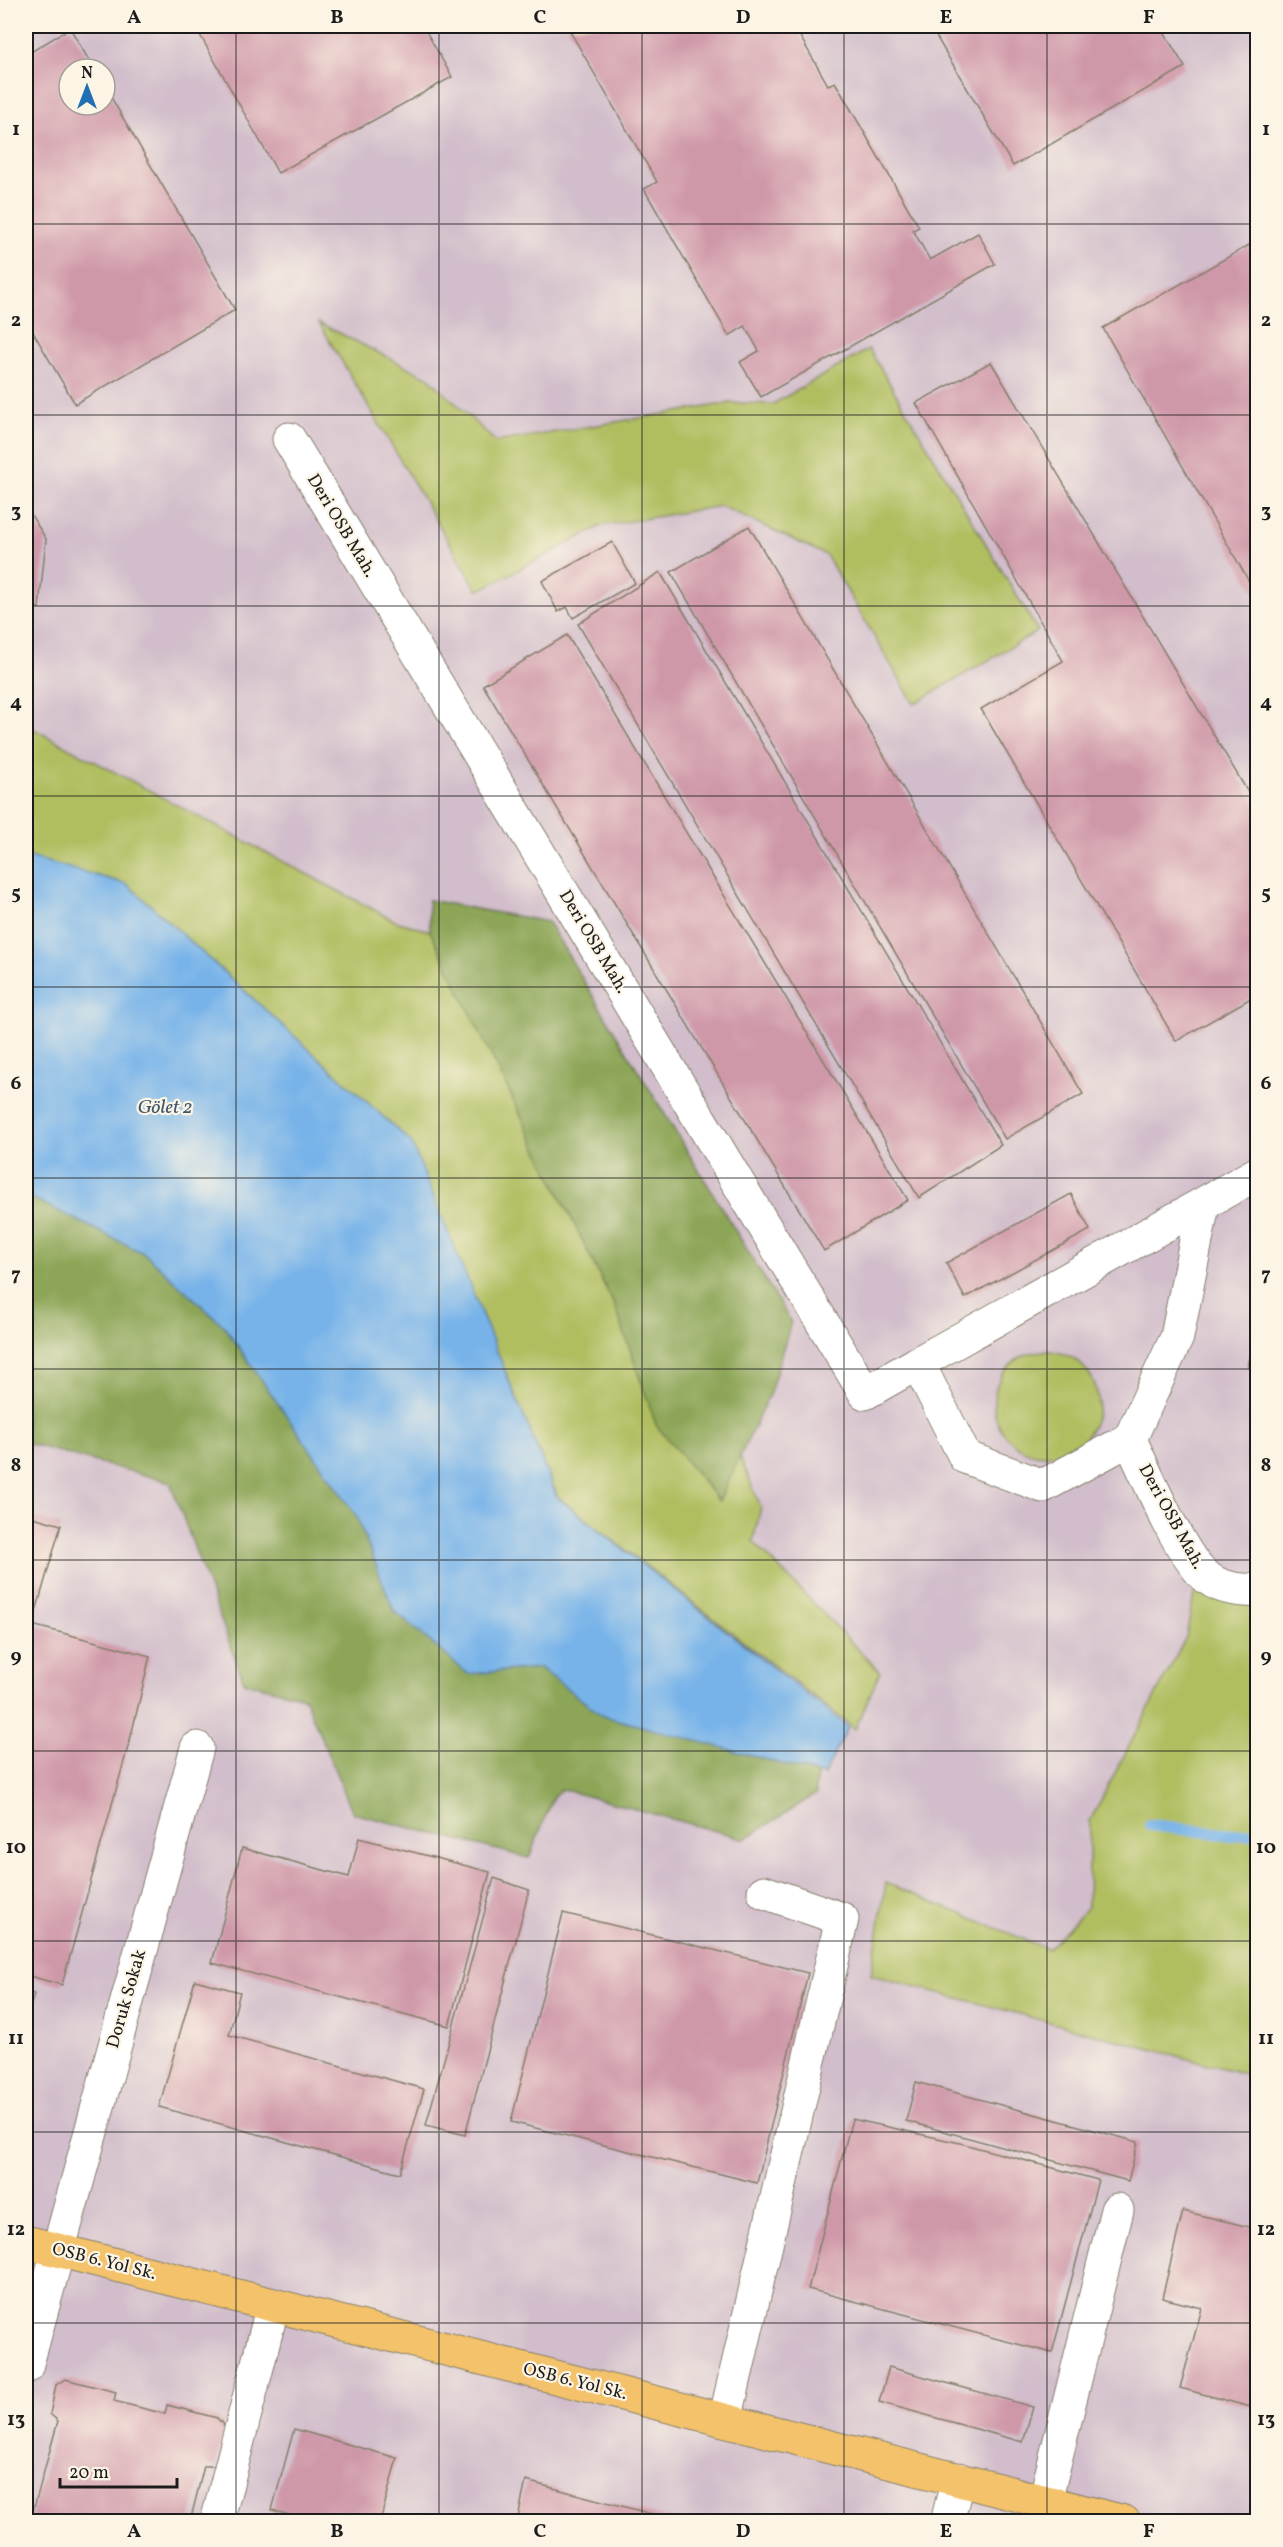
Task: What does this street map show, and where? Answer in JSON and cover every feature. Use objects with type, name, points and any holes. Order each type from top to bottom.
[{"type":"main road","name":"OSB 6. Yol Sk.","points":[[26,2242],[1124,2522]]},
{"type":"street","name":"Deri OSB Mah.","points":[[289,439],[865,1393],[918,1363]]},
{"type":"street","points":[[1203,1205],[1177,1337],[1130,1439],[1043,1486],[965,1457],[918,1363],[1257,1173]]},
{"type":"street","name":"Deri OSB Mah.","points":[[1130,1439],[1165,1512],[1195,1566],[1207,1578],[1221,1586],[1257,1591]]},
{"type":"street","name":"Doruk Sokak","points":[[26,2367],[197,1748]]},
{"type":"street","points":[[725,2420],[842,1919],[764,1892]]},
{"type":"street","points":[[1045,2501],[1117,2210]]},
{"type":"street","points":[[217,2522],[273,2305]]},
{"type":"street","points":[[947,2522],[958,2479]]},
{"type":"shaded area","points":[[26,26],[1257,26],[1257,2521],[26,2521]]},
{"type":"green space","points":[[319,323],[429,378],[496,442],[730,403],[773,404],[869,349],[1038,631],[914,704],[826,555],[721,506],[601,526],[478,591]]},
{"type":"green space","points":[[26,725],[395,921],[430,931],[737,1450],[761,1507],[753,1541],[880,1672],[855,1729],[558,1497],[458,1261],[26,864]]},
{"type":"green space","points":[[428,900],[548,922],[791,1322],[770,1393],[719,1501],[656,1425],[616,1309],[430,931]]},
{"type":"green space","points":[[26,1133],[184,1268],[553,1651],[818,1753],[816,1794],[745,1839],[561,1789],[553,1798],[529,1858],[353,1813],[304,1697],[244,1682],[170,1482],[26,1443]]},
{"type":"green space","points":[[1046,1351],[1066,1355],[1083,1366],[1094,1383],[1098,1403],[1094,1423],[1083,1440],[1066,1451],[1046,1455],[1026,1451],[1009,1440],[998,1423],[994,1403],[998,1383],[1009,1366],[1026,1355]]},
{"type":"green space","points":[[1200,1563],[1257,1591],[1257,2077],[871,1975],[886,1883],[1048,1949],[1088,1907],[1090,1821],[1186,1637]]},
{"type":"water","name":"Gölet 2","points":[[26,856],[127,884],[411,1142],[557,1497],[848,1727],[824,1775],[603,1716],[540,1668],[468,1674],[394,1611],[357,1517],[224,1326],[145,1254],[26,1195]]},
{"type":"building","points":[[195,26],[423,26],[452,77],[278,173]]},
{"type":"building","points":[[567,26],[794,26],[828,85],[835,82],[919,227],[913,230],[930,260],[978,233],[995,264],[761,397],[740,362],[759,351],[745,326],[729,336],[644,189],[657,182]]},
{"type":"building","points":[[930,26],[1160,26],[1185,67],[1013,166]]},
{"type":"building","points":[[70,28],[87,57],[57,57],[57,117],[117,117],[117,108],[235,310],[75,404],[26,320],[26,55]]},
{"type":"building","points":[[1258,240],[1258,597],[1103,328]]},
{"type":"building","points":[[991,362],[1258,809],[1258,994],[1176,1041],[981,709],[1063,661],[916,403]]},
{"type":"building","points":[[26,507],[46,539],[39,608],[26,607]]},
{"type":"building","points":[[749,526],[1083,1094],[1005,1139],[671,572]]},
{"type":"building","points":[[612,542],[635,583],[573,618],[567,607],[558,612],[542,581]]},
{"type":"building","points":[[660,572],[1001,1145],[919,1198],[578,624]]},
{"type":"building","points":[[567,635],[908,1200],[824,1251],[483,685]]},
{"type":"building","points":[[1071,1194],[1090,1230],[965,1298],[946,1263]]},
{"type":"building","points":[[1258,1335],[1258,1381],[1248,1365]]},
{"type":"building","points":[[26,1515],[61,1525],[32,1625],[150,1656],[131,1736],[62,1985],[26,1975]]},
{"type":"building","points":[[359,1838],[490,1872],[449,2026],[212,1963],[242,1848],[349,1877]]},
{"type":"building","points":[[494,1878],[529,1890],[465,2135],[426,2125]]},
{"type":"building","points":[[563,1913],[808,1973],[757,2183],[511,2122]]},
{"type":"building","points":[[195,1980],[240,1992],[229,2035],[424,2089],[400,2173],[159,2107]]},
{"type":"building","points":[[26,1992],[34,1994],[26,2022]]},
{"type":"building","points":[[916,2082],[1138,2142],[1128,2181],[906,2121]]},
{"type":"building","points":[[852,2119],[960,2143],[1098,2180],[1052,2353],[808,2289]]},
{"type":"building","points":[[1183,2211],[1258,2229],[1258,2409],[1180,2388],[1202,2308],[1162,2298]]},
{"type":"building","points":[[889,2367],[1033,2407],[1023,2442],[879,2402]]},
{"type":"building","points":[[65,2379],[116,2392],[114,2401],[165,2414],[167,2405],[217,2418],[225,2427],[215,2466],[204,2466],[190,2522],[30,2522],[58,2421],[50,2414],[56,2385]]},
{"type":"building","points":[[294,2429],[397,2458],[380,2522],[314,2522],[272,2510]]},
{"type":"building","points":[[526,2481],[679,2521],[679,2522],[517,2522]]},
{"type":"building","points":[[277,2514],[304,2521],[304,2522],[275,2522]]},
{"type":"waterway","points":[[1150,1825],[1232,1835],[1258,1833]]}]
